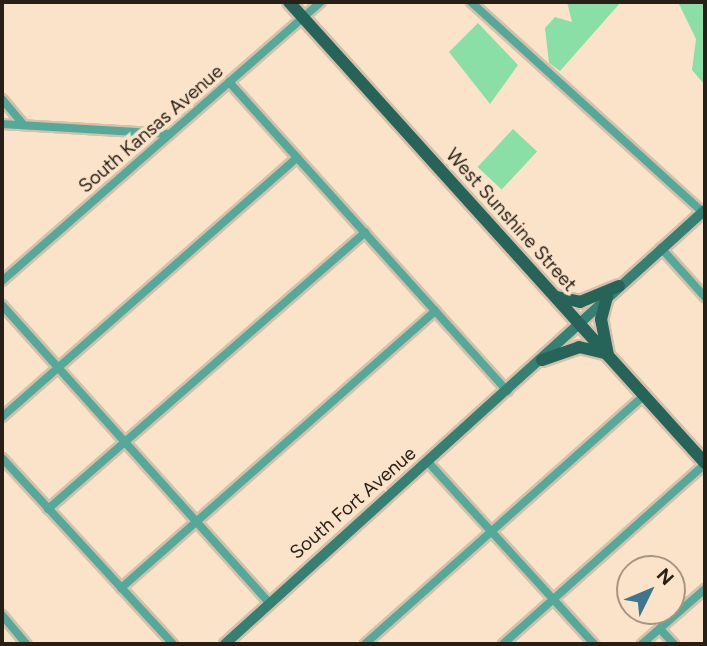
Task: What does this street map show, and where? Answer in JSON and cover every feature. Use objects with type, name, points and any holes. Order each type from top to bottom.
[{"type":"main road","name":"West Sunshine Street","points":[[289,2],[705,463]]},
{"type":"main road","points":[[546,288],[575,303],[619,286]]},
{"type":"main road","points":[[542,360],[579,346],[608,355],[601,318],[607,297]]},
{"type":"street","name":"South Kansas Avenue","points":[[2,281],[321,2]]},
{"type":"street","points":[[471,2],[704,211]]},
{"type":"street","points":[[229,82],[507,391]]},
{"type":"street","points":[[2,99],[24,124]]},
{"type":"street","points":[[2,124],[170,134]]},
{"type":"street","points":[[2,417],[297,158]]},
{"type":"street","name":"South Fort Avenue","points":[[225,644],[704,211]]},
{"type":"street","points":[[48,509],[365,232]]},
{"type":"street","points":[[661,248],[705,297]]},
{"type":"street","points":[[2,305],[270,603]]},
{"type":"street","points":[[121,588],[435,311]]},
{"type":"street","points":[[365,644],[492,534],[644,395]]},
{"type":"street","points":[[2,458],[173,644]]},
{"type":"street","points":[[427,461],[594,644]]},
{"type":"street","points":[[503,644],[705,463]]},
{"type":"street","points":[[642,644],[705,589]]},
{"type":"street","points":[[2,615],[26,644]]},
{"type":"street","points":[[660,629],[674,644]]},
{"type":"green space","points":[[567,2],[621,2],[560,71],[549,63],[545,28],[555,17],[572,22]]},
{"type":"green space","points":[[678,2],[705,2],[705,85],[692,70],[696,39]]},
{"type":"green space","points":[[478,23],[518,65],[490,104],[449,52]]},
{"type":"green space","points":[[513,129],[537,152],[502,190],[478,167]]}]
